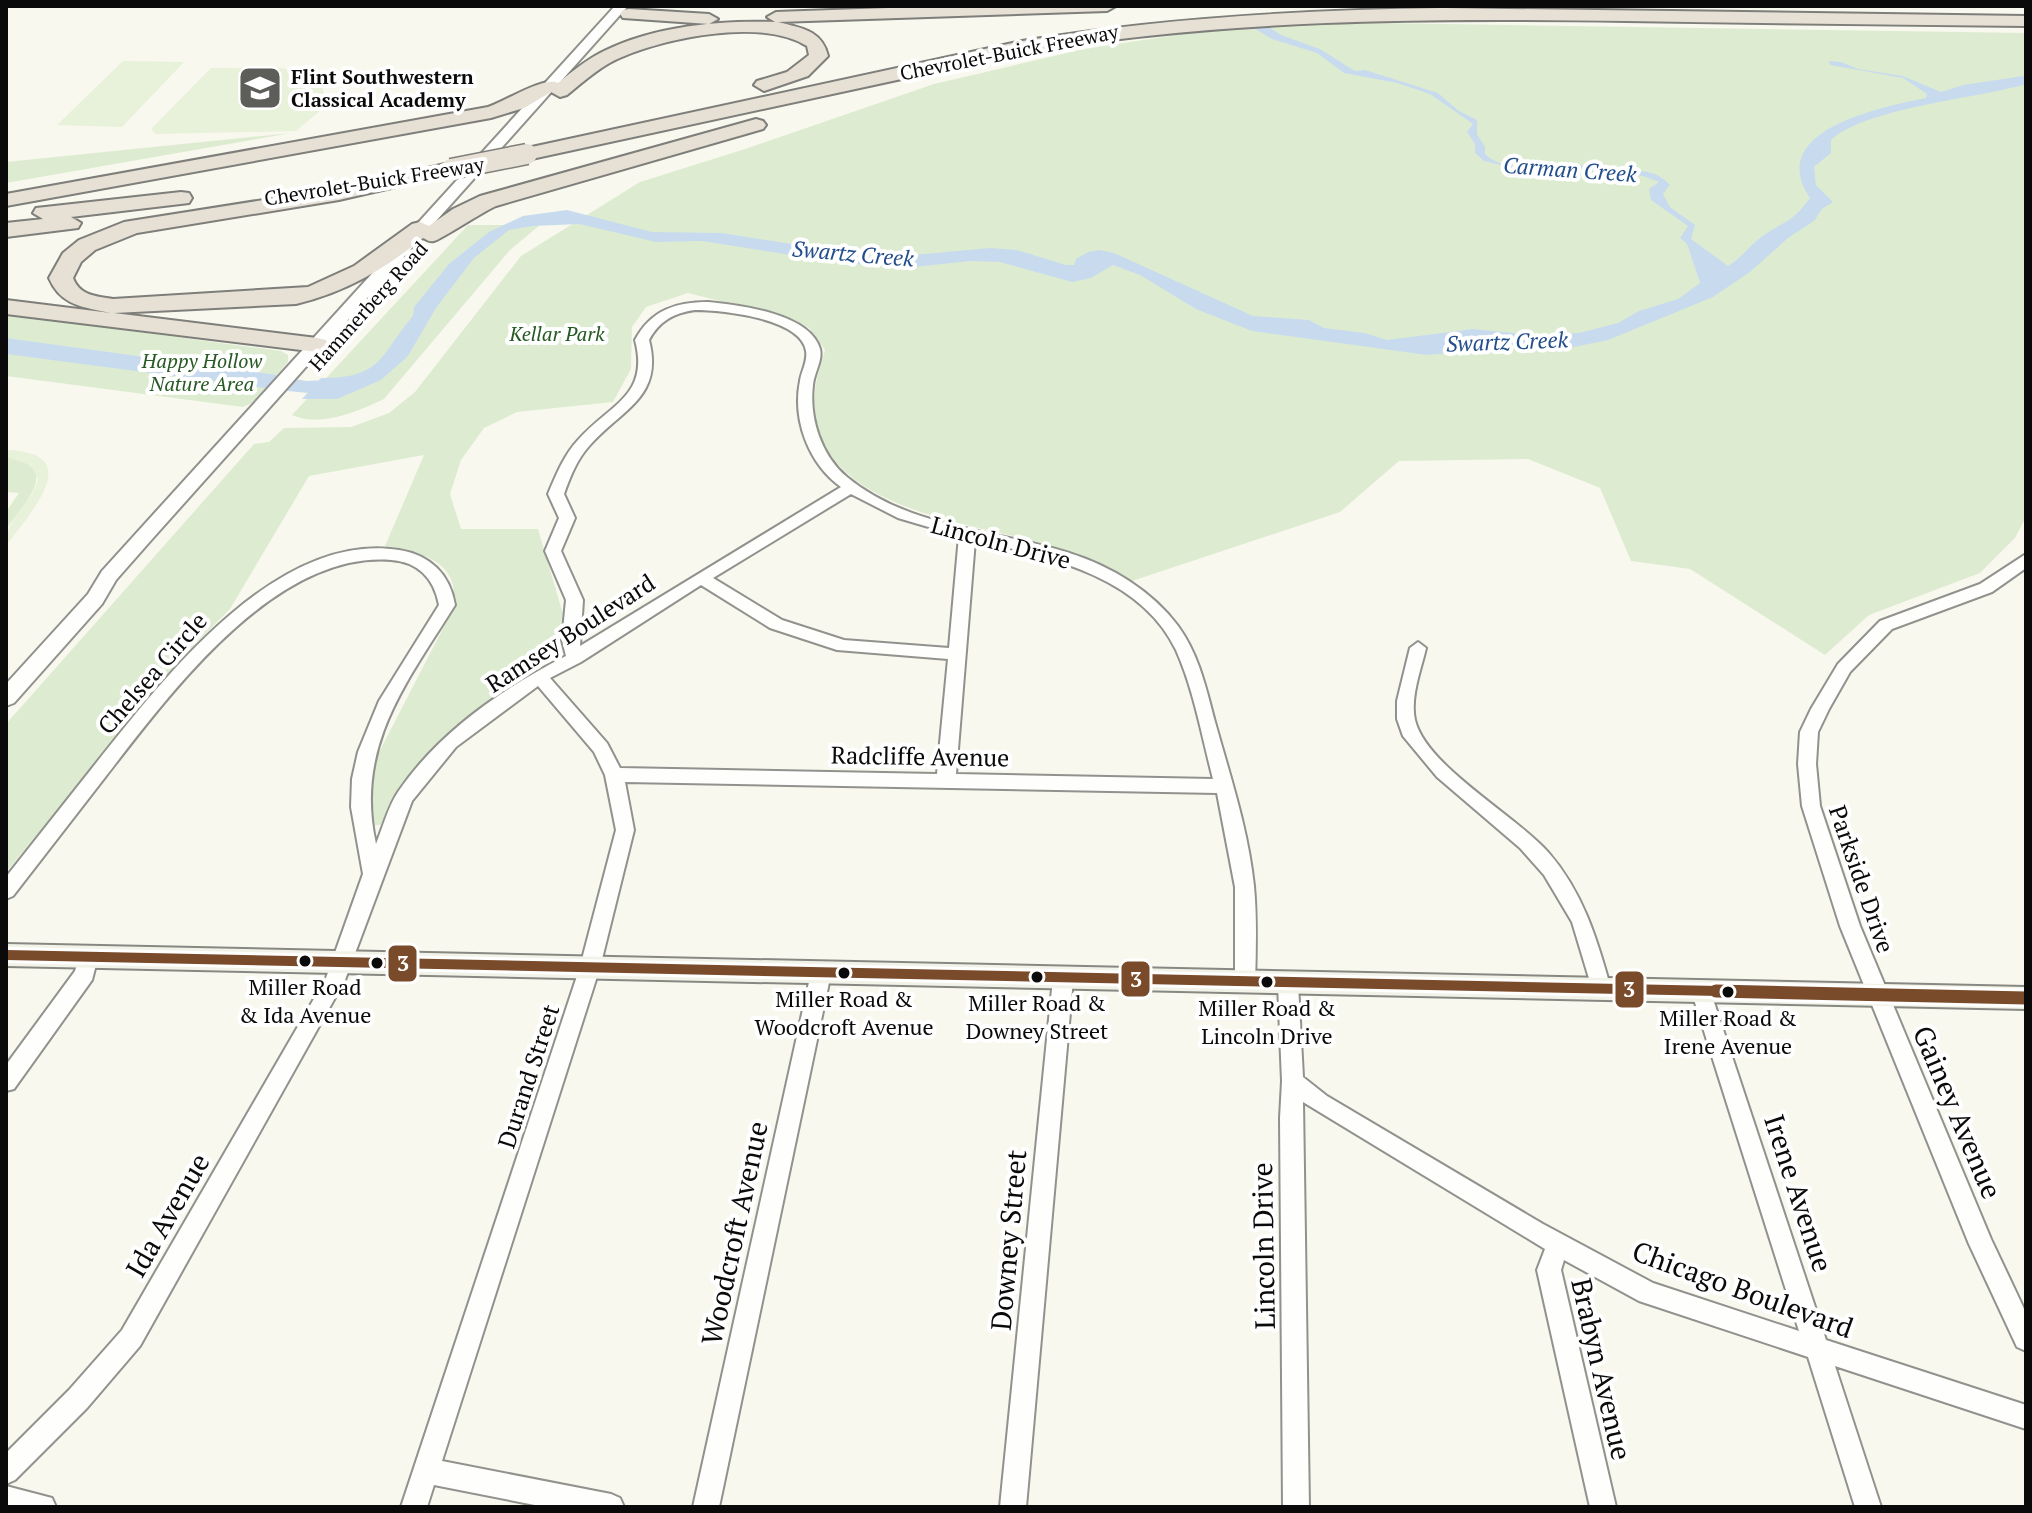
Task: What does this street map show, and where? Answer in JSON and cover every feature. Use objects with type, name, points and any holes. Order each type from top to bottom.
[{"type":"highway","points":[[624,11],[727,18],[1107,6]]},
{"type":"highway","name":"Chevrolet-Buick Freeway","points":[[534,147],[625,120],[1055,30],[1143,17],[1265,6]]},
{"type":"highway","points":[[1681,6],[2026,11]]},
{"type":"highway","name":"Chevrolet-Buick Freeway","points":[[6,230],[231,204],[454,164],[1008,50],[1096,34],[1240,18],[1386,12],[2026,21]]},
{"type":"highway","points":[[6,200],[491,112],[555,88],[617,52],[725,28],[760,25],[786,28],[807,36],[818,47],[819,56],[812,65],[790,77],[625,120]]},
{"type":"highway","points":[[454,164],[339,194],[132,227],[87,245],[71,258],[61,278],[66,290],[78,299],[113,306],[296,297],[332,289],[360,275],[426,232],[499,198],[946,71],[1096,34]]},
{"type":"highway","name":"Chevrolet-Buick Freeway","points":[[6,217],[454,164]]},
{"type":"highway","points":[[6,307],[317,345]]},
{"type":"main road","points":[[6,955],[2026,998]]},
{"type":"street","name":"Hammerberg Road","points":[[304,369],[317,345],[426,232],[624,11]]},
{"type":"street","name":"Hammerberg Road","points":[[6,698],[95,599],[123,580],[304,369],[341,337],[426,232]]},
{"type":"street","name":"Lincoln Drive","points":[[575,658],[568,637],[576,614],[568,581],[553,551],[567,518],[556,494],[572,459],[590,436],[642,388],[650,359],[642,340],[648,327],[666,313],[698,306],[777,319],[805,334],[814,351],[806,383],[806,422],[818,453],[850,488],[897,513],[967,536],[999,539],[1067,558],[1111,579],[1147,603],[1172,629],[1188,656],[1225,786],[1243,875],[1245,983]]},
{"type":"street","points":[[317,345],[341,337]]},
{"type":"street","name":"Ramsey Boulevard","points":[[343,961],[404,798],[450,742],[540,676],[575,658],[850,488]]},
{"type":"street","points":[[946,780],[967,536]]},
{"type":"street","name":"Chelsea Circle","points":[[6,891],[169,684],[234,616],[278,587],[338,559],[369,554],[408,557],[422,563],[436,573],[445,590],[447,605],[379,717],[367,750],[360,808],[373,874]]},
{"type":"street","name":"Parkside Drive","points":[[1876,993],[1850,926],[1811,806],[1807,764],[1809,732],[1844,668],[1886,625],[1986,588],[2007,576],[2026,559]]},
{"type":"street","points":[[701,578],[776,624],[843,646],[958,654]]},
{"type":"street","points":[[1418,648],[1406,697],[1406,721],[1412,736],[1451,779],[1503,820],[1541,857],[1578,913],[1601,989]]},
{"type":"street","name":"Durand Street","points":[[414,1507],[590,967],[625,830],[614,775],[601,748],[549,691],[540,676]]},
{"type":"street","name":"Radcliffe Avenue","points":[[614,775],[1225,786]]},
{"type":"street","points":[[6,1082],[85,974],[88,957]]},
{"type":"street","name":"Ida Avenue","points":[[6,1471],[78,1399],[131,1338],[343,961]]},
{"type":"street","name":"Woodcroft Avenue","points":[[706,1507],[821,973]]},
{"type":"street","name":"Downey Street","points":[[1013,1507],[1063,979]]},
{"type":"street","name":"Lincoln Drive","points":[[1288,984],[1293,1081],[1296,1507]]},
{"type":"street","name":"Irene Avenue","points":[[1701,990],[1868,1507]]},
{"type":"street","name":"Gainey Avenue","points":[[1876,993],[1981,1244],[2026,1339]]},
{"type":"street","name":"Chicago Boulevard","points":[[1293,1081],[1319,1103],[1647,1293],[2026,1417]]},
{"type":"street","name":"Brabyn Avenue","points":[[1558,1244],[1549,1270],[1603,1507]]},
{"type":"street","points":[[427,1471],[611,1507]]},
{"type":"street","points":[[6,1499],[43,1507]]},
{"type":"green space","points":[[1314,22],[2026,33],[2026,517],[2015,538],[1980,573],[1869,615],[1825,655],[1690,569],[1631,561],[1600,488],[1528,459],[1399,461],[1340,512],[1132,581],[1069,552],[943,519],[906,507],[872,491],[844,470],[824,444],[814,402],[825,350],[809,328],[792,319],[688,293],[646,307],[632,327],[631,369],[613,402],[517,412],[484,428],[461,460],[450,494],[461,529],[538,529],[563,614],[553,652],[526,679],[468,716],[418,766],[380,825],[371,825],[375,760],[453,609],[453,585],[441,566],[424,556],[385,546],[424,455],[309,476],[230,609],[195,644],[6,872],[6,724],[254,444],[269,442],[284,428],[351,427],[389,413],[415,392],[521,256],[640,182],[934,84],[1084,49],[1236,26]]},
{"type":"green space","points":[[123,61],[184,62],[122,127],[57,125]]},
{"type":"green space","points":[[211,68],[283,68],[320,82],[328,104],[296,131],[156,134],[151,129]]},
{"type":"green space","points":[[291,133],[6,183],[6,162]]},
{"type":"green space","name":"Kellar Park","points":[[468,225],[540,225],[510,250],[384,399],[351,413],[326,419],[303,419],[292,415]]},
{"type":"green space","name":"Happy Hollow Nature Area","points":[[6,314],[281,351],[288,355],[288,362],[252,403],[243,407],[6,376]]},
{"type":"green space","points":[[6,450],[31,453],[44,461],[48,473],[38,502],[6,546],[10,526],[38,479],[31,465],[6,457]]},
{"type":"green space","points":[[6,457],[33,468],[36,476],[30,496],[6,529],[6,512],[19,493],[6,492]]},
{"type":"water","points":[[1260,21],[1281,35],[1320,49],[1355,71],[1365,70],[1438,93],[1459,111],[1477,120],[1477,134],[1485,147],[1485,154],[1503,164],[1522,167],[1572,164],[1646,172],[1663,178],[1670,185],[1663,194],[1670,207],[1695,225],[1691,239],[1728,266],[1762,237],[1795,215],[1810,198],[1800,175],[1803,155],[1815,139],[1834,126],[1858,116],[1926,98],[1927,94],[1903,78],[1830,65],[1829,61],[1903,76],[1941,92],[1963,85],[2023,76],[2026,76],[2026,84],[1896,112],[1848,129],[1831,140],[1831,153],[1814,167],[1816,185],[1833,202],[1750,272],[1713,297],[1608,340],[1569,348],[1512,348],[1427,355],[1252,331],[1196,309],[1140,275],[1113,265],[1091,278],[1072,282],[1000,262],[971,261],[904,268],[842,263],[702,241],[656,242],[579,224],[509,230],[474,258],[436,308],[408,356],[381,380],[337,399],[302,399],[321,378],[357,374],[378,362],[413,316],[414,307],[449,264],[489,232],[523,216],[567,210],[652,232],[722,233],[879,258],[990,248],[1017,250],[1074,265],[1076,259],[1099,250],[1114,253],[1253,316],[1309,320],[1324,328],[1365,333],[1387,340],[1473,329],[1534,335],[1579,333],[1618,323],[1639,311],[1678,299],[1700,283],[1687,244],[1680,238],[1688,226],[1651,200],[1649,189],[1659,182],[1643,176],[1568,168],[1529,172],[1484,161],[1475,153],[1475,144],[1467,132],[1473,124],[1430,94],[1397,83],[1344,73],[1317,53],[1272,39],[1245,23]]},
{"type":"water","points":[[6,338],[277,375],[265,388],[6,354]]},
{"type":"waterway","name":"Swartz Creek","points":[[236,376],[307,387],[348,385]]},
{"type":"transit line","name":"3","points":[[6,955],[2026,998]]},
{"type":"place","name":"Flint Southwestern Classical Academy","points":[[260,88]]},
{"type":"place","name":"Miller Road & Ida Avenue","points":[[305,961]]},
{"type":"place","name":"Miller Road & Woodcroft Avenue","points":[[844,973]]},
{"type":"place","name":"Miller Road & Downey Street","points":[[1037,977]]},
{"type":"place","name":"Miller Road & Lincoln Drive","points":[[1267,982]]},
{"type":"place","name":"Miller Road & Irene Avenue","points":[[1728,992]]},
{"type":"water label","name":"Carman Creek","points":[[1570,169]]}]
